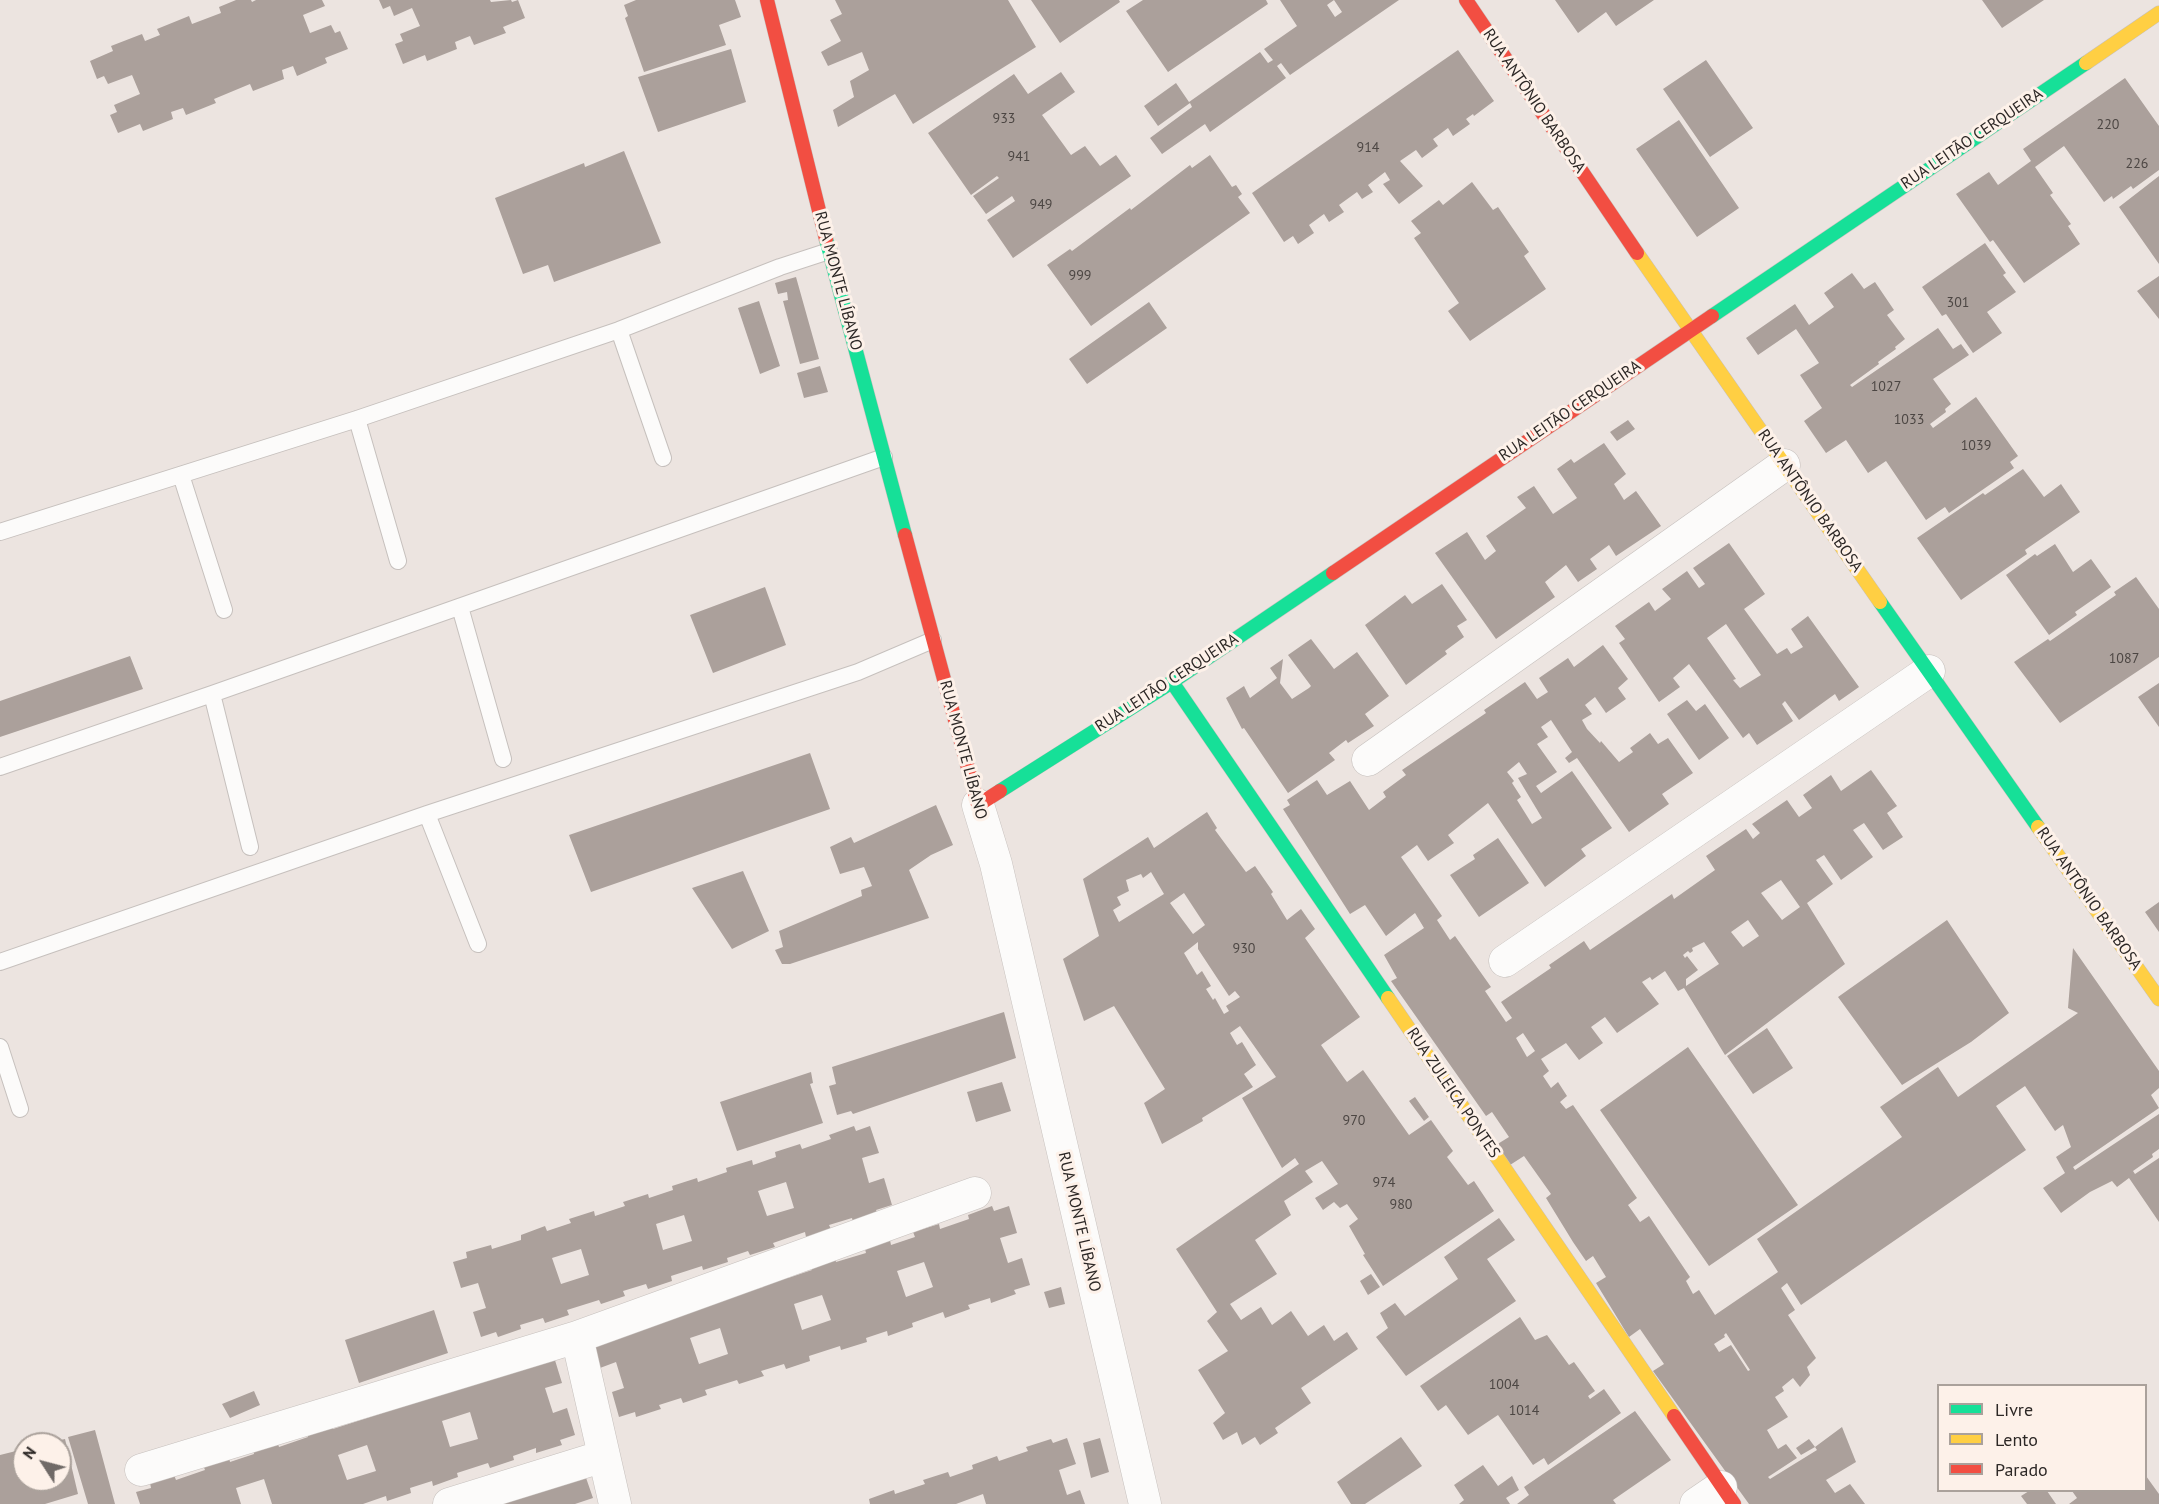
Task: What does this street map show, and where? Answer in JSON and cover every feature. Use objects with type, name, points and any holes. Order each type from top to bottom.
[{"type":"street","name":"RUA MONTE LÍBANO","points":[[767,0],[829,251],[933,640],[996,864],[1145,1504]]},
{"type":"street","name":"RUA ANTÔNIO BARBOSA","points":[[1466,0],[1689,330],[2159,999]]},
{"type":"street","name":"RUA LEITÃO CERQUEIRA","points":[[978,805],[1172,682],[2159,13]]},
{"type":"street","points":[[1368,760],[1784,465]]},
{"type":"street","points":[[1505,961],[1929,671]]},
{"type":"street","name":"RUA ZULEICA PONTES","points":[[1172,682],[1717,1499]]},
{"type":"street","points":[[141,1470],[577,1337],[975,1193]]},
{"type":"street","points":[[577,1337],[615,1504]]},
{"type":"street","points":[[450,1504],[604,1456]]},
{"type":"lane","points":[[0,532],[357,419],[620,330],[780,267],[829,251]]},
{"type":"lane","points":[[620,330],[663,458]]},
{"type":"lane","points":[[357,419],[398,561]]},
{"type":"lane","points":[[0,767],[884,457]]},
{"type":"lane","points":[[181,475],[224,610]]},
{"type":"lane","points":[[460,607],[503,759]]},
{"type":"lane","points":[[0,962],[427,813],[858,672],[933,640]]},
{"type":"lane","points":[[212,694],[250,847]]},
{"type":"lane","points":[[427,813],[478,945]]},
{"type":"lane","points":[[0,1047],[20,1109]]},
{"type":"building","points":[[236,0],[251,0],[252,2],[256,0],[322,0],[325,6],[303,15],[310,33],[331,25],[335,33],[340,31],[348,49],[325,58],[327,63],[297,76],[293,66],[282,70],[284,79],[253,91],[250,84],[214,99],[216,103],[186,115],[183,108],[171,112],[173,119],[143,131],[140,124],[118,133],[110,115],[117,112],[114,105],[140,94],[132,75],[108,84],[104,76],[97,79],[90,61],[113,51],[111,46],[142,34],[145,41],[160,35],[157,29],[189,16],[192,24],[221,13],[219,7]]},
{"type":"building","points":[[379,0],[490,0],[491,2],[511,0],[512,2],[518,0],[525,18],[503,27],[506,33],[474,45],[470,36],[455,42],[457,49],[427,61],[425,55],[403,64],[395,44],[403,41],[400,34],[420,26],[412,8],[394,16],[390,6],[383,9]]},
{"type":"building","points":[[636,0],[735,0],[741,17],[719,25],[726,45],[644,72],[625,18],[628,16],[624,5]]},
{"type":"building","points":[[835,0],[1008,0],[1036,47],[913,124],[895,94],[838,127],[833,110],[854,97],[850,81],[869,70],[862,52],[828,66],[821,52],[841,41],[830,20],[842,14]]},
{"type":"building","points":[[1031,0],[1119,0],[1120,2],[1060,43]]},
{"type":"building","points":[[1143,0],[1266,0],[1268,4],[1168,72],[1126,11]]},
{"type":"building","points":[[1280,0],[1334,0],[1399,0],[1290,75],[1281,63],[1277,66],[1286,78],[1210,132],[1205,124],[1162,154],[1150,138],[1192,107],[1190,103],[1158,126],[1144,106],[1176,83],[1189,102],[1260,52],[1268,63],[1273,60],[1264,49],[1297,26]],"holes":[[[1334,0],[1342,12],[1335,17],[1327,5]]]},
{"type":"building","points":[[1555,0],[1654,0],[1616,26],[1606,12],[1578,33]]},
{"type":"building","points":[[1982,0],[2044,0],[2002,28]]},
{"type":"building","points":[[731,49],[746,102],[658,132],[638,77]]},
{"type":"building","points":[[1458,50],[1494,101],[1474,116],[1473,114],[1466,119],[1470,124],[1453,136],[1448,128],[1433,139],[1438,146],[1422,158],[1416,150],[1400,161],[1423,186],[1399,204],[1383,184],[1390,180],[1385,172],[1368,185],[1373,192],[1362,199],[1357,192],[1339,205],[1344,212],[1329,222],[1324,214],[1309,225],[1314,233],[1298,244],[1293,236],[1284,242],[1252,193]]},
{"type":"building","points":[[1706,60],[1753,128],[1710,157],[1663,89]]},
{"type":"building","points":[[1061,72],[1075,92],[1042,115],[1071,155],[1085,146],[1100,166],[1116,155],[1131,176],[1013,258],[987,220],[1015,201],[1012,196],[986,214],[973,196],[999,178],[997,176],[971,195],[928,133],[1014,74],[1028,94]]},
{"type":"building","points":[[2125,78],[2159,126],[2159,170],[2133,189],[2131,186],[2113,199],[2112,196],[2104,202],[2064,146],[2035,167],[2053,193],[2050,195],[2071,224],[2068,226],[2080,244],[2024,283],[1993,240],[1990,242],[1956,194],[1989,172],[1998,185],[2031,161],[2023,149]]},
{"type":"building","points":[[1679,120],[1739,208],[1697,237],[1636,149]]},
{"type":"building","points":[[624,151],[661,243],[554,282],[548,265],[523,274],[495,198],[584,163],[585,167]]},
{"type":"building","points":[[1210,155],[1232,187],[1236,185],[1242,194],[1238,197],[1250,213],[1091,326],[1047,265],[1070,249],[1072,251],[1130,208],[1131,210],[1190,165],[1192,168]]},
{"type":"building","points":[[2159,176],[2159,264],[2119,207]]},
{"type":"building","points":[[1472,182],[1493,210],[1498,207],[1529,252],[1524,256],[1546,289],[1470,341],[1448,311],[1459,303],[1414,238],[1421,233],[1411,221],[1439,200],[1443,205]]},
{"type":"building","points":[[1985,243],[2006,273],[2003,275],[2016,292],[1987,312],[2002,333],[1973,353],[1946,314],[1942,316],[1922,287]]},
{"type":"building","points":[[1852,273],[1864,289],[1875,282],[1894,310],[1887,315],[1905,339],[1878,362],[1879,364],[1850,385],[1852,387],[1938,328],[1953,349],[1961,344],[1969,355],[1933,379],[1951,404],[1945,409],[1946,412],[1930,424],[1933,428],[1976,397],[2018,456],[2010,462],[2014,468],[1949,513],[1945,507],[1926,520],[1886,461],[1868,473],[1846,440],[1826,453],[1804,421],[1822,408],[1800,375],[1819,363],[1796,329],[1758,355],[1746,338],[1795,304],[1809,325],[1834,307],[1824,293]]},
{"type":"building","points":[[2159,276],[2159,319],[2137,291]]},
{"type":"building","points":[[796,277],[819,359],[800,364],[783,301],[788,300],[787,292],[778,294],[775,283]]},
{"type":"building","points":[[759,301],[780,366],[760,374],[738,308]]},
{"type":"building","points":[[1149,302],[1167,328],[1087,384],[1069,359]]},
{"type":"building","points":[[820,366],[828,392],[804,398],[797,373]]},
{"type":"building","points":[[1628,420],[1635,429],[1617,441],[1610,432]]},
{"type":"building","points":[[1604,443],[1626,474],[1614,484],[1624,500],[1636,491],[1661,526],[1616,556],[1609,545],[1590,559],[1597,569],[1578,582],[1566,565],[1545,582],[1555,597],[1496,639],[1435,553],[1467,532],[1485,560],[1496,551],[1486,536],[1526,508],[1517,497],[1534,486],[1553,514],[1577,498],[1557,469],[1571,459],[1574,463]]},
{"type":"building","points":[[2023,469],[2044,497],[2061,484],[2080,512],[2025,550],[2027,554],[1961,600],[1917,538]]},
{"type":"building","points":[[1729,543],[1765,594],[1744,609],[1777,654],[1787,648],[1791,654],[1803,647],[1791,629],[1808,616],[1859,687],[1839,701],[1835,694],[1799,720],[1785,701],[1782,704],[1793,721],[1757,745],[1749,733],[1743,738],[1689,664],[1673,678],[1680,687],[1659,702],[1619,643],[1625,639],[1615,626],[1649,602],[1655,611],[1671,599],[1662,589],[1687,571],[1699,588],[1705,584],[1693,568]],"holes":[[[1726,624],[1761,675],[1740,688],[1707,638]]]},
{"type":"building","points":[[2055,544],[2073,572],[2091,559],[2111,587],[2075,612],[2077,615],[2049,635],[2006,575],[2035,554],[2037,556]]},
{"type":"building","points":[[2136,577],[2159,609],[2159,657],[2060,723],[2014,662],[2048,639],[2050,641],[2116,595],[2114,592]]},
{"type":"building","points":[[1442,584],[1467,620],[1457,626],[1464,637],[1445,651],[1447,654],[1406,685],[1365,625],[1405,595],[1412,604]]},
{"type":"building","points":[[765,587],[786,645],[713,673],[690,615]]},
{"type":"building","points":[[1311,639],[1334,669],[1357,652],[1389,696],[1365,714],[1374,726],[1348,743],[1346,740],[1329,753],[1335,760],[1288,793],[1244,728],[1242,729],[1226,698],[1244,686],[1250,698],[1277,678],[1270,668],[1283,659],[1280,683],[1292,699],[1309,688],[1311,686],[1288,655]]},
{"type":"building","points":[[1603,645],[1628,679],[1618,688],[1626,699],[1606,713],[1595,697],[1585,705],[1592,714],[1582,720],[1587,729],[1619,762],[1633,752],[1630,748],[1650,733],[1658,744],[1668,738],[1693,773],[1662,794],[1669,804],[1629,832],[1577,758],[1569,763],[1565,758],[1572,752],[1551,720],[1541,727],[1548,737],[1537,744],[1557,772],[1536,786],[1541,793],[1572,771],[1612,828],[1581,849],[1586,856],[1545,887],[1488,803],[1448,835],[1454,843],[1428,861],[1417,845],[1401,857],[1442,916],[1437,920],[1450,940],[1455,936],[1491,987],[1485,991],[1506,1022],[1512,1018],[1501,1002],[1551,968],[1549,965],[1584,941],[1590,950],[1672,894],[1674,899],[1715,870],[1706,856],[1746,829],[1753,839],[1760,833],[1752,824],[1787,800],[1799,817],[1812,808],[1803,795],[1831,775],[1841,791],[1871,770],[1897,806],[1887,813],[1903,837],[1883,850],[1864,823],[1853,830],[1873,857],[1841,880],[1824,855],[1816,860],[1833,884],[1807,903],[1845,964],[1725,1055],[1684,988],[1678,991],[1665,971],[1652,980],[1650,977],[1642,982],[1659,1004],[1617,1033],[1605,1017],[1591,1027],[1603,1043],[1579,1060],[1566,1043],[1541,1059],[1549,1071],[1543,1076],[1551,1088],[1558,1082],[1567,1096],[1560,1102],[1566,1109],[1573,1105],[1637,1198],[1628,1205],[1640,1222],[1649,1216],[1690,1277],[1686,1281],[1693,1294],[1699,1290],[1715,1315],[1778,1272],[1757,1239],[1902,1137],[1880,1107],[1938,1067],[1958,1097],[2078,1013],[2068,1008],[2073,948],[2159,1071],[2159,1088],[2151,1095],[2159,1108],[2073,1167],[2075,1170],[2159,1114],[2159,1149],[2152,1154],[2153,1157],[2133,1171],[2135,1174],[2159,1158],[2159,1222],[2129,1178],[2117,1187],[2112,1181],[2090,1192],[2061,1213],[2043,1188],[2065,1173],[2056,1157],[2071,1147],[2063,1125],[2055,1131],[2025,1086],[1996,1106],[2026,1150],[1801,1305],[1787,1283],[1781,1288],[1795,1310],[1788,1315],[1816,1358],[1807,1367],[1810,1375],[1800,1387],[1793,1378],[1782,1387],[1784,1391],[1775,1397],[1788,1417],[1767,1430],[1778,1449],[1786,1444],[1797,1458],[1768,1477],[1770,1479],[1817,1450],[1815,1447],[1842,1427],[1856,1462],[1826,1480],[1835,1493],[1850,1484],[1865,1504],[1749,1504],[1653,1371],[1664,1364],[1640,1329],[1629,1337],[1596,1283],[1606,1277],[1593,1256],[1586,1261],[1573,1242],[1546,1198],[1551,1194],[1524,1156],[1510,1165],[1496,1145],[1509,1137],[1492,1112],[1486,1116],[1391,981],[1397,978],[1384,955],[1424,928],[1415,913],[1386,936],[1365,905],[1350,914],[1283,809],[1290,805],[1287,800],[1317,780],[1327,795],[1350,781],[1369,810],[1386,797],[1383,792],[1406,775],[1402,770],[1486,713],[1484,710],[1525,682],[1537,699],[1548,692],[1539,678],[1568,658],[1574,667]],"holes":[[[1519,762],[1527,774],[1518,778],[1542,818],[1532,824],[1517,800],[1521,797],[1507,772]],[[1781,880],[1800,907],[1782,920],[1761,893]],[[1748,920],[1759,936],[1743,947],[1731,932]],[[1704,942],[1719,964],[1686,986],[1686,979],[1698,970],[1687,956],[1685,958],[1683,955],[1688,951],[1690,953],[1693,951],[1692,948]],[[1523,1033],[1535,1051],[1527,1057],[1516,1038]],[[1726,1333],[1750,1370],[1748,1371],[1731,1345],[1719,1352],[1714,1344],[1725,1337]]]},
{"type":"building","points":[[130,656],[143,689],[0,737],[0,701]]},
{"type":"building","points":[[2159,683],[2159,727],[2138,697]]},
{"type":"building","points":[[1687,700],[1696,711],[1705,704],[1729,738],[1699,760],[1667,714]]},
{"type":"building","points":[[810,753],[830,809],[591,892],[569,835]]},
{"type":"building","points":[[936,805],[953,845],[931,855],[909,870],[929,918],[790,964],[782,964],[775,950],[783,947],[779,931],[862,896],[861,890],[872,886],[864,867],[840,874],[830,847],[851,837],[854,843]]},
{"type":"building","points":[[1207,812],[1217,828],[1215,830],[1246,872],[1255,866],[1273,892],[1271,894],[1287,920],[1301,909],[1315,929],[1305,938],[1360,1017],[1321,1045],[1347,1082],[1363,1070],[1409,1135],[1431,1120],[1453,1151],[1447,1157],[1468,1185],[1474,1181],[1494,1211],[1383,1286],[1363,1255],[1365,1254],[1349,1226],[1358,1219],[1347,1204],[1340,1208],[1334,1202],[1323,1210],[1315,1198],[1338,1184],[1322,1161],[1305,1171],[1313,1182],[1284,1201],[1291,1215],[1255,1240],[1277,1274],[1230,1304],[1241,1320],[1261,1307],[1272,1325],[1291,1311],[1308,1336],[1324,1325],[1334,1341],[1347,1332],[1358,1349],[1301,1388],[1311,1403],[1275,1428],[1278,1433],[1260,1445],[1255,1437],[1242,1445],[1237,1432],[1223,1440],[1213,1423],[1225,1413],[1198,1370],[1228,1351],[1207,1321],[1217,1312],[1176,1249],[1299,1164],[1295,1158],[1282,1168],[1242,1098],[1276,1077],[1240,1026],[1230,1033],[1237,1045],[1242,1042],[1256,1065],[1244,1074],[1253,1087],[1202,1118],[1203,1121],[1162,1144],[1144,1103],[1165,1089],[1114,1006],[1084,1021],[1063,959],[1099,936],[1083,879],[1148,837],[1154,848]],"holes":[[[1151,872],[1164,894],[1119,922],[1113,910],[1121,905],[1117,897],[1129,891],[1126,880],[1141,874],[1143,878]],[[1184,893],[1205,925],[1193,934],[1170,903]],[[1198,942],[1198,949],[1229,996],[1235,991],[1240,997],[1226,1006],[1229,1011],[1224,1014],[1215,998],[1213,1000],[1206,989],[1211,986],[1202,971],[1197,975],[1184,953]]]},
{"type":"building","points":[[1498,838],[1529,883],[1479,917],[1450,875],[1475,859],[1473,855]]},
{"type":"building","points":[[743,871],[769,931],[732,949],[692,888]]},
{"type":"building","points":[[2159,902],[2159,932],[2145,912]]},
{"type":"building","points":[[1947,920],[2009,1013],[1971,1042],[1902,1085],[1838,997]]},
{"type":"building","points":[[1004,1012],[1016,1058],[853,1114],[851,1111],[837,1115],[829,1086],[836,1084],[832,1067]]},
{"type":"building","points":[[1767,1028],[1793,1068],[1753,1094],[1727,1056]]},
{"type":"building","points":[[1688,1047],[1798,1205],[1709,1266],[1600,1110]]},
{"type":"building","points":[[811,1072],[813,1083],[810,1084],[823,1123],[737,1151],[720,1102]]},
{"type":"building","points":[[1002,1082],[1011,1111],[976,1122],[967,1092]]},
{"type":"building","points":[[1415,1097],[1429,1117],[1424,1121],[1409,1101]]},
{"type":"building","points":[[854,1126],[856,1131],[870,1126],[879,1153],[862,1158],[869,1183],[884,1178],[892,1205],[876,1210],[878,1214],[853,1223],[852,1218],[829,1225],[831,1229],[806,1237],[805,1232],[773,1243],[775,1247],[750,1255],[748,1251],[727,1258],[728,1262],[703,1270],[702,1266],[671,1276],[672,1281],[648,1289],[646,1284],[623,1291],[625,1296],[601,1304],[599,1300],[567,1310],[569,1315],[545,1323],[543,1318],[520,1325],[521,1329],[498,1337],[496,1332],[481,1337],[473,1312],[486,1308],[478,1283],[461,1288],[453,1262],[467,1258],[466,1252],[491,1245],[492,1249],[521,1240],[521,1235],[545,1226],[547,1231],[571,1223],[569,1219],[594,1211],[595,1216],[625,1206],[623,1202],[648,1194],[649,1198],[673,1190],[672,1186],[697,1178],[698,1182],[727,1172],[726,1168],[752,1160],[753,1165],[776,1157],[775,1152],[800,1144],[802,1149],[831,1139],[829,1135]],"holes":[[[786,1182],[794,1208],[767,1216],[758,1191]],[[684,1215],[692,1241],[663,1250],[656,1224]],[[581,1249],[589,1275],[561,1284],[552,1258]]]},
{"type":"building","points":[[992,1206],[994,1211],[1009,1206],[1017,1233],[1000,1238],[1008,1263],[1022,1258],[1030,1285],[1014,1290],[1016,1294],[991,1303],[990,1298],[968,1305],[970,1309],[945,1318],[943,1312],[912,1323],[913,1327],[888,1336],[887,1331],[866,1338],[867,1342],[841,1350],[840,1346],[809,1356],[810,1361],[786,1369],[784,1364],[761,1371],[764,1376],[739,1384],[737,1380],[705,1390],[707,1395],[683,1403],[681,1398],[659,1405],[661,1409],[636,1417],[635,1412],[619,1417],[612,1392],[624,1388],[616,1362],[600,1368],[591,1342],[763,1287],[762,1282],[786,1273],[788,1278],[812,1270],[810,1266],[835,1258],[836,1262],[866,1253],[865,1249],[890,1240],[891,1245],[915,1237],[913,1232],[939,1224],[940,1229],[969,1219],[968,1215]],"holes":[[[924,1262],[933,1287],[906,1297],[897,1271]],[[822,1295],[831,1320],[802,1330],[794,1304]],[[720,1328],[728,1354],[699,1364],[690,1338]]]},
{"type":"building","points":[[1499,1218],[1515,1240],[1487,1259],[1516,1301],[1406,1376],[1376,1337],[1388,1328],[1380,1313],[1395,1303],[1405,1316],[1458,1279],[1444,1257]]},
{"type":"building","points":[[1371,1274],[1380,1287],[1368,1295],[1360,1281]]},
{"type":"building","points":[[1061,1287],[1065,1304],[1049,1308],[1044,1292]]},
{"type":"building","points":[[434,1310],[448,1353],[359,1383],[345,1340]]},
{"type":"building","points":[[1520,1317],[1535,1340],[1547,1335],[1569,1365],[1574,1362],[1595,1391],[1588,1396],[1590,1399],[1604,1389],[1621,1413],[1548,1465],[1544,1458],[1533,1465],[1498,1415],[1468,1435],[1446,1405],[1438,1411],[1420,1386]]},
{"type":"building","points":[[554,1357],[562,1383],[545,1388],[553,1413],[567,1408],[575,1435],[560,1440],[562,1445],[536,1453],[536,1448],[513,1456],[514,1460],[490,1468],[488,1463],[457,1473],[458,1477],[433,1486],[432,1481],[410,1488],[411,1493],[387,1501],[386,1496],[363,1504],[272,1504],[264,1479],[236,1488],[241,1504],[140,1504],[136,1492],[151,1488],[150,1483],[174,1475],[176,1480],[205,1470],[203,1465],[229,1457],[230,1462],[254,1454],[253,1449],[277,1441],[279,1447],[308,1437],[307,1432],[332,1425],[333,1429]],"holes":[[[470,1412],[478,1439],[450,1447],[442,1421]],[[367,1445],[376,1471],[347,1480],[338,1455]]]},
{"type":"building","points":[[254,1391],[260,1405],[230,1418],[222,1404]]},
{"type":"building","points":[[1635,1411],[1671,1460],[1613,1500],[1616,1504],[1517,1504],[1529,1495],[1524,1487]]},
{"type":"building","points":[[95,1430],[115,1504],[88,1504],[72,1450],[72,1436]]},
{"type":"building","points":[[1401,1437],[1422,1466],[1365,1504],[1351,1504],[1337,1482]]},
{"type":"building","points":[[1067,1438],[1076,1464],[1059,1470],[1067,1495],[1080,1490],[1085,1504],[986,1504],[983,1494],[956,1504],[870,1504],[869,1499],[894,1490],[895,1494],[925,1484],[923,1480],[948,1472],[950,1477],[973,1469],[972,1465],[997,1456],[999,1461],[1028,1451],[1026,1447],[1051,1439],[1053,1443]]},
{"type":"building","points":[[1100,1438],[1109,1472],[1091,1478],[1083,1443]]},
{"type":"building","points":[[1809,1439],[1815,1447],[1801,1455],[1796,1448]]},
{"type":"building","points":[[12,1452],[12,1492],[72,1492],[72,1469],[78,1494],[45,1504],[0,1504],[0,1455]]},
{"type":"building","points":[[1483,1465],[1498,1486],[1512,1476],[1519,1490],[1506,1498],[1510,1504],[1459,1504],[1464,1500],[1454,1485]]},
{"type":"building","points":[[584,1472],[593,1498],[575,1504],[492,1504]]},
{"type":"building","points":[[2147,1477],[2159,1494],[2159,1504],[2069,1504],[2077,1498],[2073,1492],[2147,1492]]},
{"type":"building","points":[[2027,1492],[2048,1492],[2056,1504],[2027,1504],[2021,1496]]},
{"type":"traffic: fast","points":[[1712,316],[2086,63]]},
{"type":"traffic: fast","points":[[826,239],[905,535]]},
{"type":"traffic: fast","points":[[1000,791],[1172,682],[1333,573]]},
{"type":"traffic: fast","points":[[1880,602],[2038,827]]},
{"type":"traffic: fast","points":[[1172,682],[1388,998]]},
{"type":"traffic: slow","points":[[2086,63],[2159,13]]},
{"type":"traffic: slow","points":[[1637,253],[1880,602]]},
{"type":"traffic: slow","points":[[2038,827],[2159,999]]},
{"type":"traffic: slow","points":[[1388,998],[1674,1416]]},
{"type":"traffic: jam","points":[[767,0],[826,239]]},
{"type":"traffic: jam","points":[[1466,0],[1637,253]]},
{"type":"traffic: jam","points":[[1333,573],[1712,316]]},
{"type":"traffic: jam","points":[[905,535],[978,805],[1000,791]]},
{"type":"traffic: jam","points":[[1674,1416],[1734,1504]]}]
